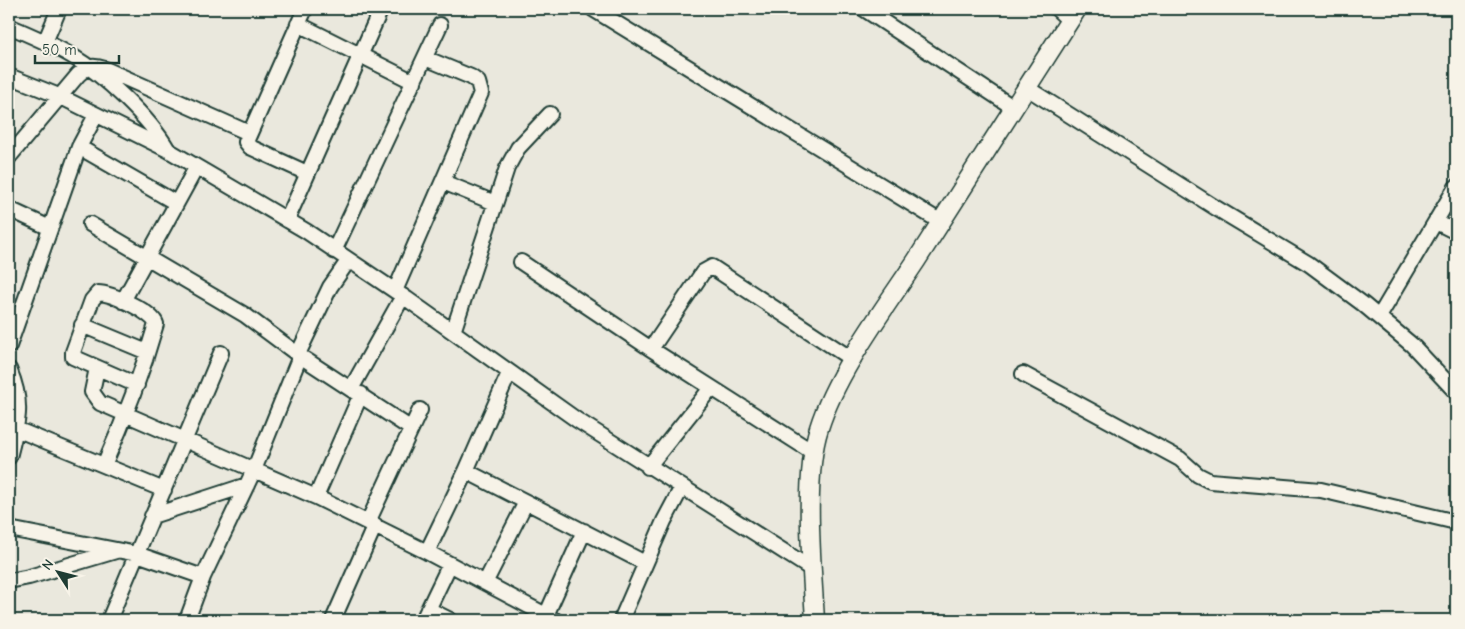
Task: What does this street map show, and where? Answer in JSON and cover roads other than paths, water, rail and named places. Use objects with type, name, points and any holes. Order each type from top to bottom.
[{"type":"main road","points":[[815,620],[811,507],[814,453],[819,428],[853,360],[1027,88],[1068,13]]},
{"type":"street","points":[[45,42],[59,9]]},
{"type":"street","points":[[305,9],[246,142],[248,145],[308,173]]},
{"type":"street","points":[[287,220],[381,9]]},
{"type":"street","points":[[593,9],[941,222]]},
{"type":"street","points":[[864,9],[1014,108]]},
{"type":"street","points":[[298,24],[414,82]]},
{"type":"street","points":[[334,251],[440,24]]},
{"type":"street","points":[[9,26],[45,42],[88,66],[144,116],[159,134],[168,150]]},
{"type":"street","points":[[316,497],[356,392],[399,294],[443,182],[479,100],[481,87],[471,77],[425,58]]},
{"type":"street","points":[[9,157],[78,74],[88,66],[105,69],[249,132]]},
{"type":"street","points":[[9,76],[59,96],[168,150],[287,220],[399,294],[509,373],[648,467],[813,570]]},
{"type":"street","points":[[1027,88],[1308,264],[1379,317],[1412,346],[1456,392]]},
{"type":"street","points":[[453,332],[494,203],[512,158],[550,114]]},
{"type":"street","points":[[9,346],[78,147],[96,115]]},
{"type":"street","points":[[78,147],[176,203]]},
{"type":"street","points":[[123,302],[196,168]]},
{"type":"street","points":[[443,182],[494,203]]},
{"type":"street","points":[[1379,317],[1456,188]]},
{"type":"street","points":[[9,210],[50,228]]},
{"type":"street","points":[[1436,222],[1456,232]]},
{"type":"street","points":[[90,224],[146,259],[245,314],[300,356],[410,428]]},
{"type":"street","points":[[521,262],[651,349],[814,453]]},
{"type":"street","points":[[187,620],[203,577],[254,470],[300,356],[298,354],[330,287],[346,264],[353,263]]},
{"type":"street","points":[[651,349],[702,272],[712,267],[853,360]]},
{"type":"street","points":[[104,465],[127,415],[137,384],[156,324],[155,319],[148,313],[102,293],[96,294],[82,326],[72,356],[75,359],[137,384]]},
{"type":"street","points":[[82,326],[147,352]]},
{"type":"street","points":[[109,620],[221,353]]},
{"type":"street","points":[[96,368],[92,388],[93,396],[100,403],[316,497],[450,564],[548,619],[584,531]]},
{"type":"street","points":[[9,369],[19,398],[20,413],[9,457]]},
{"type":"street","points":[[427,552],[466,471],[509,373]]},
{"type":"street","points":[[1023,374],[1180,459],[1198,475],[1210,481],[1321,490],[1456,522]]},
{"type":"street","points":[[648,467],[711,388]]},
{"type":"street","points":[[333,620],[410,428],[420,410]]},
{"type":"street","points":[[16,429],[164,490]]},
{"type":"street","points":[[466,471],[645,563]]},
{"type":"street","points":[[152,516],[247,485]]},
{"type":"street","points":[[621,620],[645,563],[682,487]]},
{"type":"street","points":[[485,583],[526,502]]},
{"type":"street","points":[[9,529],[120,549],[203,577]]},
{"type":"street","points":[[9,581],[29,577],[120,549]]},
{"type":"street","points":[[450,564],[426,615],[450,620]]}]
